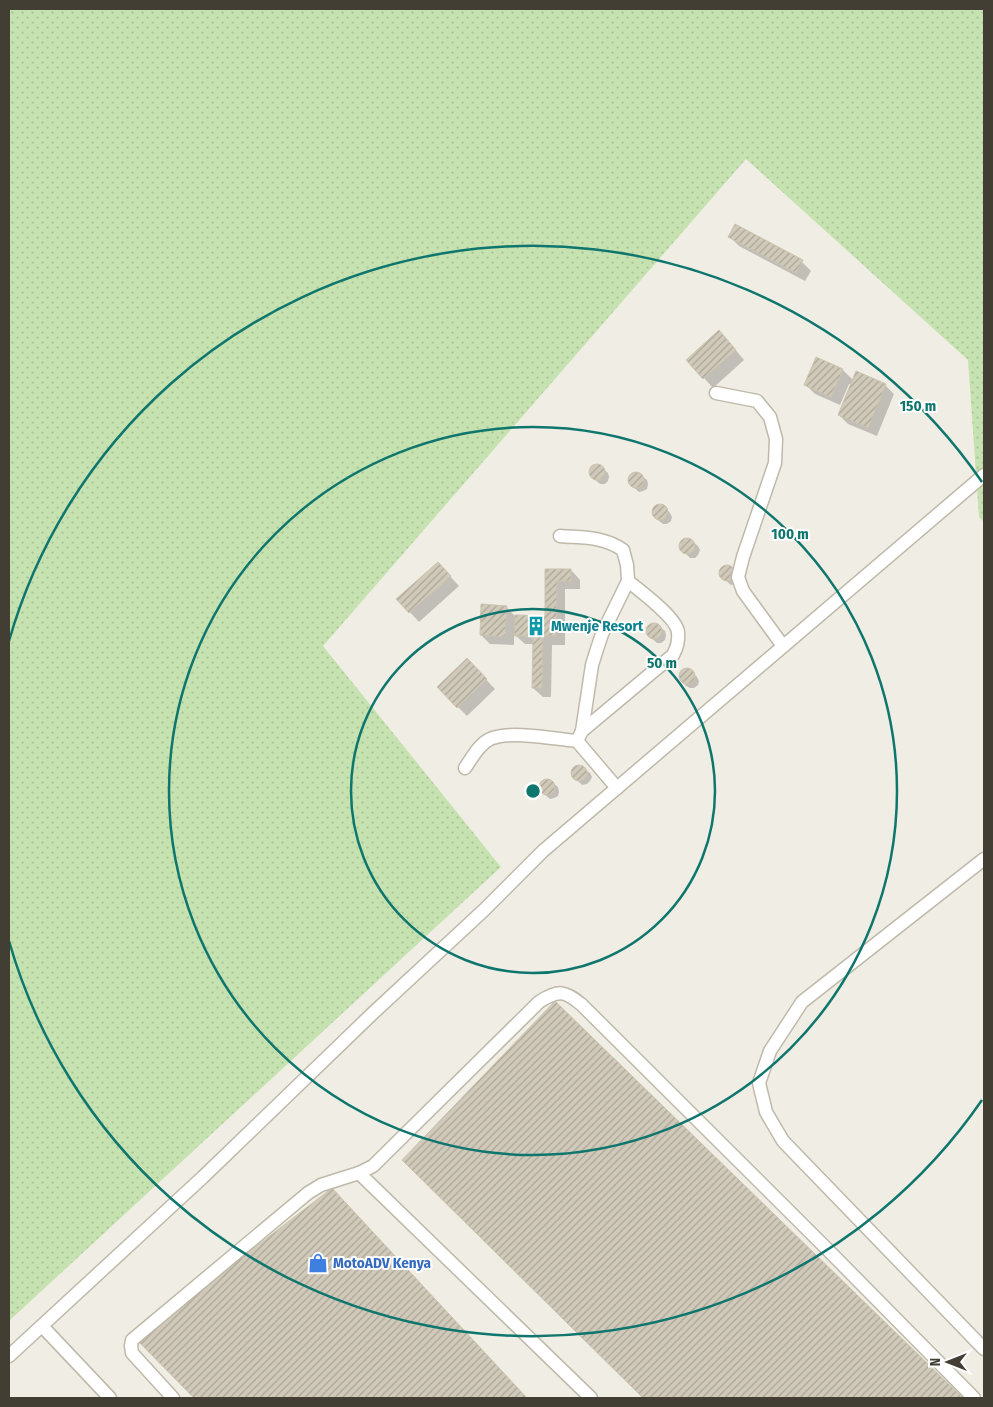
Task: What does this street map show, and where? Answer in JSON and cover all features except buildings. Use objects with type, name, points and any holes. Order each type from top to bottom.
[{"type":"lane","points":[[716,393],[757,401],[770,417],[776,439],[775,463],[738,577],[743,592],[784,646]]},
{"type":"lane","points":[[9,1356],[202,1177],[484,910],[543,851],[984,475]]},
{"type":"lane","points":[[560,536],[600,539],[614,544],[623,550],[627,565],[628,580],[596,649],[579,736],[617,788]]},
{"type":"lane","points":[[465,768],[480,747],[489,739],[511,735],[579,736],[673,655],[678,644],[678,630],[672,619],[628,580]]},
{"type":"lane","points":[[984,859],[802,1002],[770,1051],[759,1083],[766,1112],[783,1141],[984,1349]]},
{"type":"lane","points":[[173,1398],[132,1352],[132,1340],[308,1193],[321,1185],[373,1166],[539,1002],[550,994],[560,992],[571,996],[582,1005],[974,1398]]},
{"type":"lane","points":[[358,1173],[591,1398]]},
{"type":"lane","points":[[42,1326],[110,1398]]},
{"type":"green space","points":[[9,9],[984,9],[984,522],[979,517],[968,360],[746,159],[323,646],[501,867],[9,1321]]},
{"type":"place","name":"Mwenje Resort","points":[[536,626]]},
{"type":"place","name":"MotoADV Kenya","points":[[318,1263]]}]
